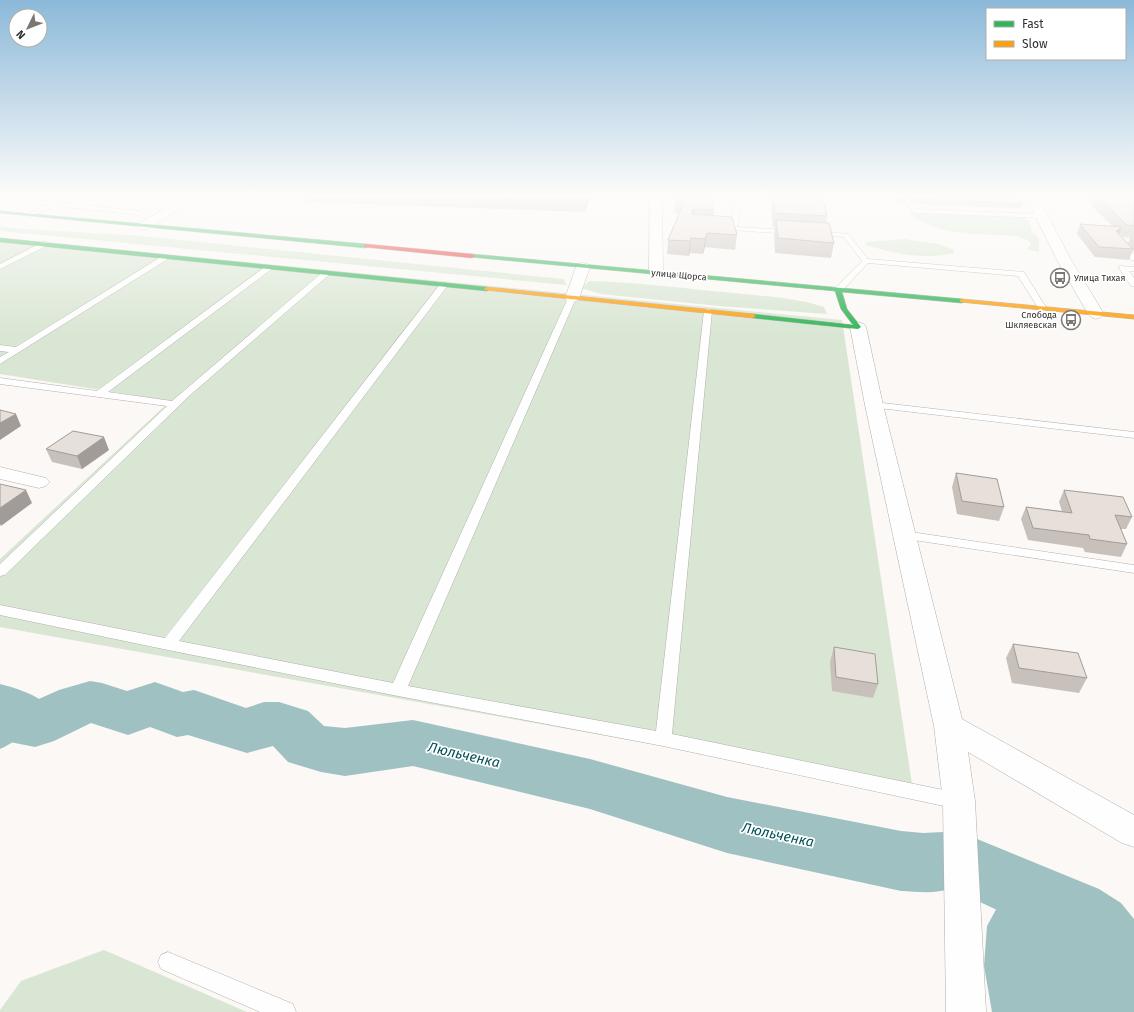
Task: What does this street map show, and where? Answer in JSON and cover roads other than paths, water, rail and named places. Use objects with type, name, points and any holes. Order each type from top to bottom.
[{"type":"main road","points":[[26,242],[858,327]]},
{"type":"main road","name":"улица Щорса","points":[[318,242],[1134,317]]},
{"type":"main road","points":[[838,290],[844,309],[858,327]]},
{"type":"street","points":[[656,242],[656,273]]},
{"type":"street","points":[[1055,242],[1096,314]]},
{"type":"street","points":[[572,298],[583,267]]},
{"type":"street","points":[[858,327],[874,405],[949,726],[960,801],[966,1012]]},
{"type":"street","points":[[0,473],[39,482]]},
{"type":"street","points":[[949,726],[1134,832]]},
{"type":"lane","points":[[852,242],[866,261],[1021,274],[1043,309]]},
{"type":"lane","points":[[1120,242],[1134,258]]},
{"type":"lane","points":[[0,267],[46,244]]},
{"type":"lane","points":[[0,361],[167,257]]},
{"type":"lane","points":[[838,290],[866,261]]},
{"type":"lane","points":[[99,394],[269,268]]},
{"type":"lane","points":[[1134,269],[1123,268],[1134,284]]},
{"type":"lane","points":[[0,572],[174,404],[327,273]]},
{"type":"lane","points":[[168,644],[444,285]]},
{"type":"lane","points":[[398,690],[572,298]]},
{"type":"lane","points":[[663,739],[708,311]]},
{"type":"lane","points":[[0,348],[18,350]]},
{"type":"lane","points":[[0,380],[174,404]]},
{"type":"lane","points":[[874,405],[1134,435]]},
{"type":"lane","points":[[904,535],[1134,569]]},
{"type":"lane","points":[[0,610],[398,690],[663,739],[960,801]]},
{"type":"lane","points":[[168,962],[285,1012]]},
{"type":"water","points":[[0,684],[32,695],[42,701],[43,713],[33,727],[0,749]]},
{"type":"water","points":[[1028,896],[1054,902],[1075,912],[1097,927],[1109,942],[1134,990],[1134,1012],[992,1012],[984,966],[987,926],[999,904],[1012,897]]},
{"type":"waterway","name":"Люльченка","points":[[0,718],[35,725],[78,705],[90,702],[102,704],[118,711],[128,713],[155,703],[177,715],[194,712],[207,719],[223,722],[247,731],[253,730],[264,724],[279,724],[289,727],[308,746],[321,749],[345,752],[413,743],[590,784],[727,825],[901,861],[923,863],[943,862]]},
{"type":"waterway","name":"Люльченка","points":[[977,869],[1075,912],[1097,927],[1109,942],[1134,990]]},
{"type":"place","name":"Улица Тихая","points":[[1060,278]]},
{"type":"place","name":"Слобода Шкляевская","points":[[1071,320]]}]
